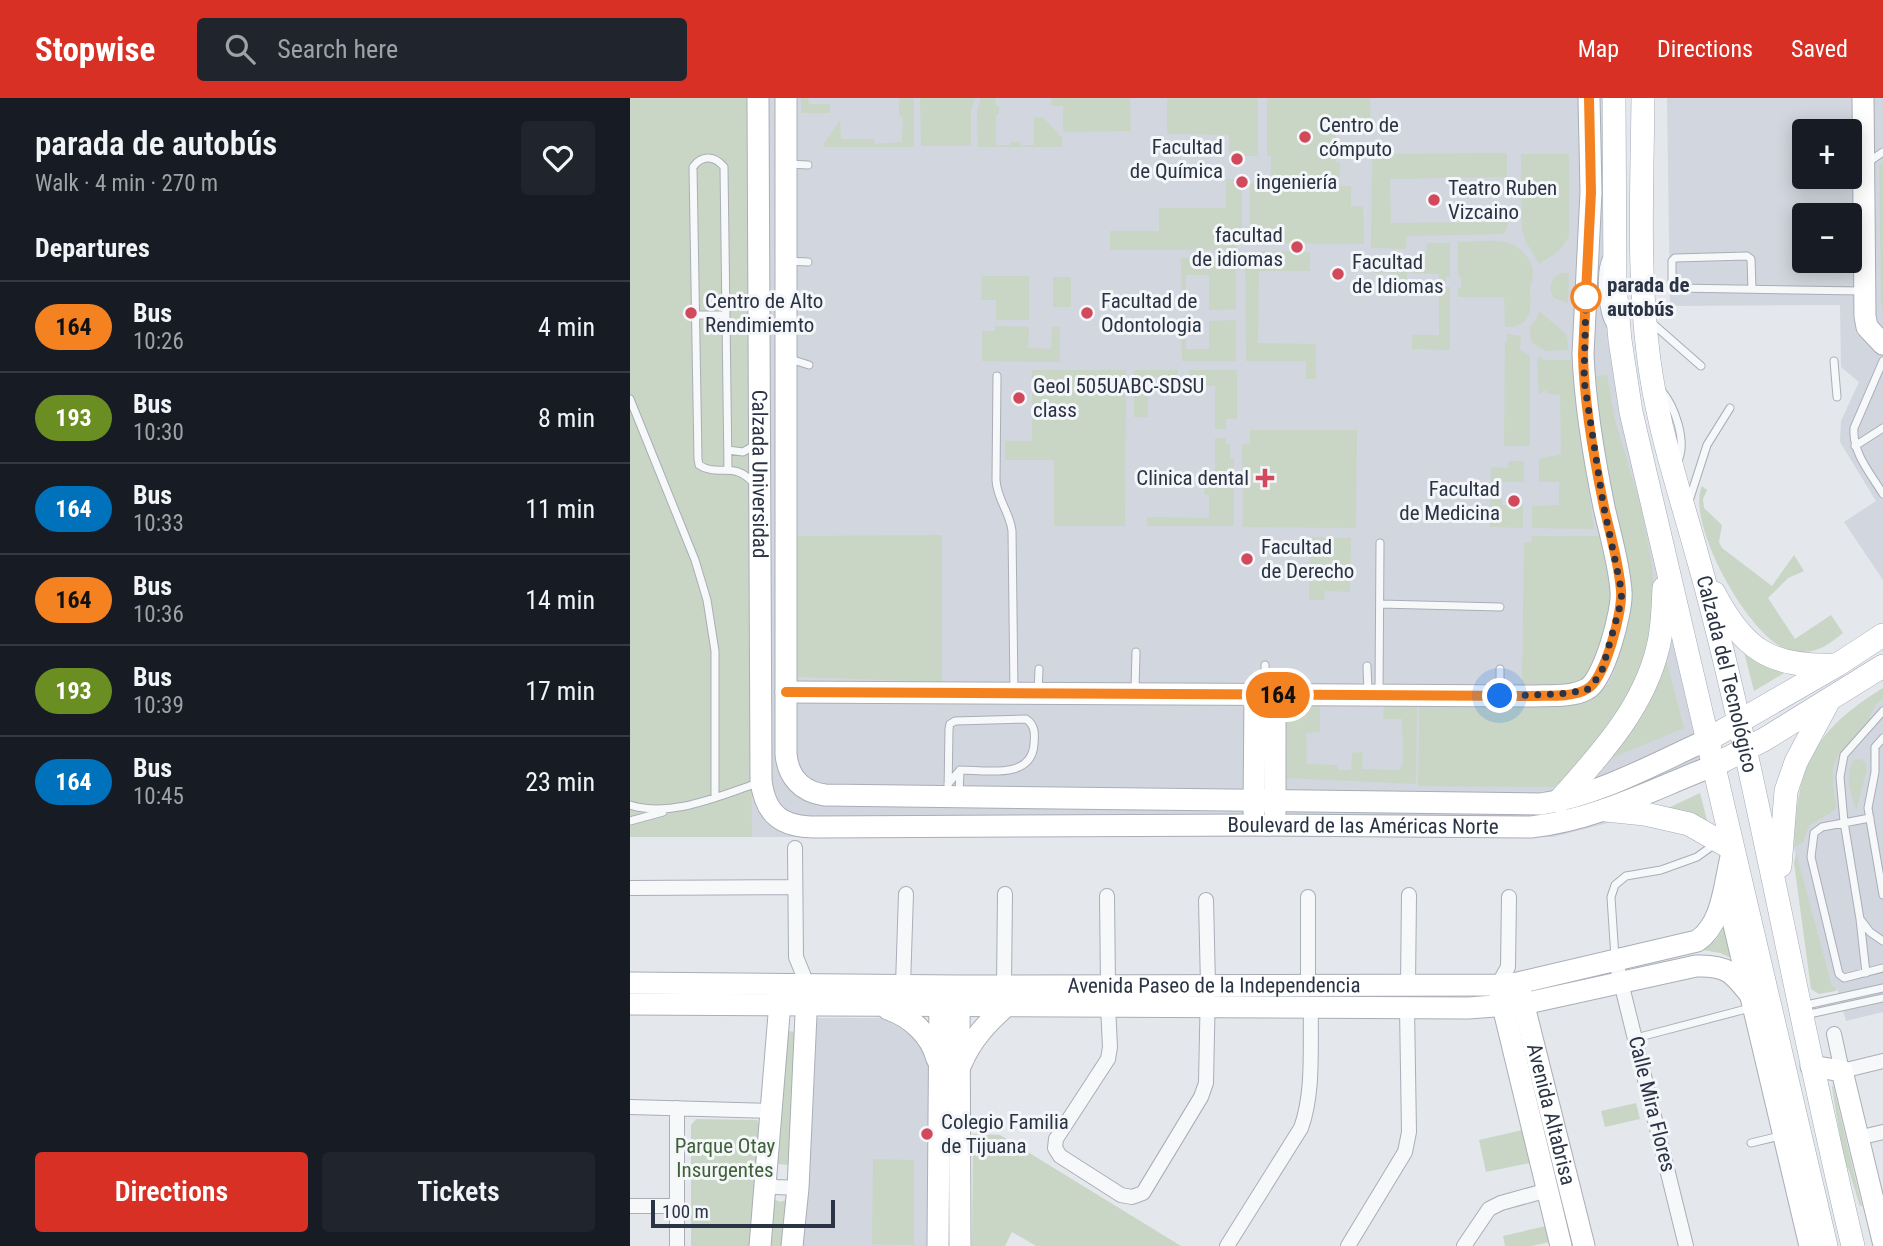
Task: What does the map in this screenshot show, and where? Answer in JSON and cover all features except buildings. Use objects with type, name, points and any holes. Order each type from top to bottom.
[{"type":"main road","name":"Calzada del Tecnológico","points":[[1614,98],[1614,244],[1619,340],[1631,412],[1713,766],[1790,1132],[1826,1246]]},
{"type":"main road","name":"Calzada del Tecnológico","points":[[1643,98],[1641,256],[1643,313],[1652,377],[1673,470],[1700,564],[1739,722],[1778,894],[1811,1066],[1866,1219],[1853,1246]]},
{"type":"main road","points":[[1559,801],[1609,744],[1628,716],[1651,670],[1660,636],[1665,556]]},
{"type":"main road","points":[[1700,564],[1731,620],[1762,654],[1805,666],[1837,665]]},
{"type":"main road","name":"Boulevard de las Américas Norte","points":[[1707,740],[1837,665],[1883,635]]},
{"type":"main road","name":"Boulevard de las Américas Norte","points":[[1713,766],[1745,751],[1883,666]]},
{"type":"main road","points":[[1778,894],[1786,791],[1796,762],[1829,700]]},
{"type":"main road","points":[[1606,810],[1673,819],[1689,824],[1728,847]]},
{"type":"main road","points":[[1771,1083],[1790,1132]]},
{"type":"street","name":"Calzada Universidad","points":[[758,98],[761,782],[765,802],[771,811],[790,825],[804,827]]},
{"type":"street","name":"Calzada Universidad","points":[[786,98],[787,763],[794,778],[813,793]]},
{"type":"street","points":[[786,692],[1500,696],[1560,694],[1587,690],[1601,674],[1622,593],[1603,503],[1584,380],[1591,192],[1589,98]]},
{"type":"street","points":[[1863,98],[1864,290],[1867,327],[1883,344]]},
{"type":"street","points":[[760,349],[786,357]]},
{"type":"street","points":[[1264,825],[1265,695]]},
{"type":"street","name":"Boulevard de las Américas Norte","points":[[813,793],[951,792],[1541,804],[1596,789],[1707,740]]},
{"type":"street","name":"Boulevard de las Américas Norte","points":[[804,827],[1531,827],[1570,822],[1606,810],[1713,766]]},
{"type":"street","points":[[804,827],[813,793]]},
{"type":"street","name":"Avenida Paseo de la Independencia","points":[[630,983],[807,995],[881,1006],[950,996],[1005,996],[1108,1006],[1407,1008],[1513,1005],[1618,972],[1706,936],[1718,912],[1728,847]]},
{"type":"street","points":[[792,1246],[798,1188],[807,995],[796,957],[795,848]]},
{"type":"street","points":[[1724,883],[1771,1083]]},
{"type":"street","points":[[630,888],[795,887]]},
{"type":"street","points":[[903,985],[906,894]]},
{"type":"street","points":[[938,1246],[950,1066],[985,1025],[1005,996],[1005,894]]},
{"type":"street","points":[[1408,984],[1409,895]]},
{"type":"street","points":[[1107,896],[1108,985]]},
{"type":"street","points":[[1308,897],[1308,985]]},
{"type":"street","points":[[1508,978],[1509,897]]},
{"type":"street","points":[[1108,1006],[1108,1059],[1056,1139],[1055,1147],[1060,1156],[1121,1195],[1132,1197],[1143,1193],[1204,1090],[1208,985],[1206,900]]},
{"type":"street","points":[[760,1246],[781,994],[796,957]]},
{"type":"street","name":"Avenida Paseo de la Independencia","points":[[1005,996],[1108,985],[1408,984],[1713,965],[1731,972],[1753,1002]]},
{"type":"street","name":"Calle Mira Flores","points":[[1618,972],[1686,1246]]},
{"type":"street","name":"Avenida Altabrisa","points":[[1508,978],[1561,1246]]},
{"type":"street","name":"Avenida Paseo de la Independencia","points":[[807,995],[903,985],[950,996]]},
{"type":"street","name":"Avenida Paseo de la Independencia","points":[[630,1004],[781,994]]},
{"type":"street","points":[[950,996],[950,1066],[960,1246]]},
{"type":"street","name":"Avenida Altabrisa","points":[[1513,1005],[1584,1246]]},
{"type":"street","points":[[881,1006],[900,1013],[921,1030],[936,1053],[950,1066]]},
{"type":"street","points":[[1227,1246],[1305,1118],[1311,1008]]},
{"type":"street","points":[[1348,1246],[1405,1152],[1409,1121],[1407,1008]]},
{"type":"street","name":"Calzada del Tecnológico","points":[[1834,1034],[1858,1138],[1866,1219],[1883,1241]]},
{"type":"street","points":[[1811,1066],[1842,1071],[1883,1061]]},
{"type":"street","points":[[630,1107],[772,1111]]},
{"type":"street","points":[[677,1108],[677,1246]]},
{"type":"street","name":"Calzada del Tecnológico","points":[[1790,1132],[1810,1246]]},
{"type":"street","points":[[1858,1138],[1883,1132]]},
{"type":"street","points":[[766,1184],[798,1188]]},
{"type":"street","points":[[1464,1246],[1489,1209],[1548,1190]]},
{"type":"street","points":[[630,1206],[676,1206]]},
{"type":"lane","points":[[1863,165],[1883,152]]},
{"type":"lane","points":[[729,470],[724,167],[718,160],[707,157],[698,160],[693,167],[699,465],[705,469],[739,471],[748,476],[760,492]]},
{"type":"lane","points":[[786,164],[808,165]]},
{"type":"lane","points":[[1752,289],[1751,259],[1747,256],[1675,258],[1672,261],[1673,288],[1752,289],[1864,290]]},
{"type":"lane","points":[[786,261],[808,262]]},
{"type":"lane","points":[[1643,313],[1662,334],[1701,366]]},
{"type":"lane","points":[[695,315],[725,315]]},
{"type":"lane","points":[[786,357],[809,365]]},
{"type":"lane","points":[[1834,361],[1837,397]]},
{"type":"lane","points":[[1883,361],[1854,428],[1855,446],[1883,494]]},
{"type":"lane","points":[[997,376],[996,480],[998,497],[1009,517],[1012,531],[1014,693]]},
{"type":"lane","points":[[630,399],[695,560],[709,609],[715,651],[715,797]]},
{"type":"lane","points":[[1686,519],[1704,452],[1730,408]]},
{"type":"lane","points":[[1855,446],[1883,428]]},
{"type":"lane","points":[[728,450],[743,452],[760,442]]},
{"type":"lane","points":[[1373,694],[1380,604],[1381,543]]},
{"type":"lane","points":[[1380,604],[1500,607]]},
{"type":"lane","points":[[1135,694],[1136,652]]},
{"type":"lane","points":[[1265,665],[1265,695]]},
{"type":"lane","points":[[1367,666],[1373,694]]},
{"type":"lane","points":[[1038,693],[1039,669]]},
{"type":"lane","points":[[1500,669],[1500,696]]},
{"type":"lane","points":[[1866,973],[1840,777],[1844,755],[1883,711]]},
{"type":"lane","points":[[951,792],[950,724],[956,721],[1026,719],[1031,723],[1034,728],[1034,747],[1024,765],[1014,770],[960,770]]},
{"type":"lane","points":[[1869,725],[1881,739],[1875,747],[1875,772],[1868,808],[1883,895]]},
{"type":"lane","points":[[951,792],[960,770]]},
{"type":"lane","points":[[951,792],[960,770]]},
{"type":"lane","points":[[630,821],[761,782]]},
{"type":"lane","points":[[630,805],[644,809],[671,809]]},
{"type":"lane","points":[[1870,818],[1822,827],[1814,833],[1811,857],[1839,974],[1844,978],[1883,968]]},
{"type":"lane","points":[[1618,972],[1611,897],[1615,885],[1626,876],[1675,866],[1728,847]]},
{"type":"lane","points":[[1860,919],[1870,932],[1883,941]]},
{"type":"lane","points":[[1800,1011],[1883,988]]},
{"type":"lane","points":[[1800,1011],[1883,998]]},
{"type":"lane","points":[[1636,1038],[1753,1002]]},
{"type":"lane","points":[[1751,1143],[1790,1132]]},
{"type":"shaded area","points":[[751,98],[1605,98],[1605,240],[1709,778],[1608,823],[1553,837],[752,837]]},
{"type":"shaded area","points":[[1667,98],[1883,98],[1883,580],[1844,522],[1876,501],[1840,442],[1841,421],[1859,382],[1841,367],[1840,305],[1670,306]]},
{"type":"shaded area","points":[[1883,700],[1883,1012],[1846,1021],[1837,989],[1832,985],[1794,848],[1804,842],[1806,831],[1815,819],[1827,816],[1837,807],[1832,777],[1835,761],[1839,753],[1864,730],[1872,709]]},
{"type":"shaded area","points":[[817,1018],[884,1018],[916,1032],[928,1062],[929,1246],[800,1246],[813,1109]]},
{"type":"green space","name":"Centro de Alto Rendimiemto","points":[[630,98],[751,98],[752,837],[630,837]]},
{"type":"green space","points":[[801,98],[808,98],[809,104],[830,104],[830,113],[801,113]]},
{"type":"green space","points":[[899,98],[914,98],[914,147],[823,145],[840,120],[841,139],[874,139],[875,144],[902,142],[903,117],[899,116]]},
{"type":"green space","points":[[920,98],[975,98],[971,110],[971,146],[921,146]]},
{"type":"green space","points":[[981,98],[995,98],[996,106],[999,106],[999,114],[996,115],[996,145],[1020,142],[1020,145],[1034,145],[1034,118],[1043,117],[1062,138],[1062,147],[978,147],[977,111]]},
{"type":"green space","points":[[1051,98],[1130,98],[1131,131],[1063,132],[1063,106],[1052,106]]},
{"type":"green space","points":[[1167,98],[1258,98],[1258,156],[1243,156],[1243,166],[1229,165],[1229,135],[1167,134]]},
{"type":"green space","points":[[1267,98],[1370,98],[1371,131],[1336,127],[1336,162],[1340,162],[1340,177],[1271,175],[1271,156],[1267,156]]},
{"type":"green space","points":[[1507,153],[1507,177],[1390,179],[1391,223],[1508,222],[1503,234],[1407,236],[1406,249],[1371,248],[1372,154]]},
{"type":"green space","points":[[1521,154],[1569,154],[1569,237],[1560,250],[1539,264],[1522,230]]},
{"type":"green space","points":[[1883,162],[1883,314],[1879,165]]},
{"type":"green space","points":[[1226,179],[1242,179],[1242,237],[1237,237],[1237,250],[1110,250],[1110,231],[1159,231],[1159,208],[1226,208]]},
{"type":"green space","points":[[1250,184],[1351,186],[1351,206],[1363,207],[1364,244],[1256,243],[1256,238],[1250,238]]},
{"type":"green space","points":[[1458,242],[1506,242],[1516,246],[1527,256],[1533,274],[1530,312],[1525,321],[1505,327],[1504,297],[1458,297],[1461,277],[1458,276]]},
{"type":"green space","points":[[1427,243],[1450,243],[1450,277],[1446,277],[1446,287],[1450,287],[1450,350],[1412,349],[1412,335],[1439,335],[1439,274],[1412,273],[1412,256],[1426,256]]},
{"type":"green space","points":[[1258,251],[1310,252],[1310,271],[1259,271],[1258,343],[1316,344],[1316,379],[1306,379],[1306,361],[1246,361],[1245,259],[1258,259]]},
{"type":"green space","points":[[1373,256],[1407,257],[1407,285],[1398,285],[1397,273],[1373,273]]},
{"type":"green space","points":[[1181,258],[1236,258],[1236,309],[1209,310],[1209,275],[1186,275],[1186,310],[1182,310]]},
{"type":"green space","points":[[1561,273],[1569,273],[1568,303],[1554,298],[1551,291],[1552,281]]},
{"type":"green space","points":[[982,276],[1029,276],[1029,320],[996,320],[996,300],[981,300]]},
{"type":"green space","points":[[1053,277],[1071,277],[1071,307],[1053,307]]},
{"type":"green space","points":[[1539,311],[1566,334],[1569,350],[1546,351],[1531,342],[1530,327]]},
{"type":"green space","points":[[1236,320],[1236,361],[1182,361],[1181,327],[1186,327],[1186,349],[1209,349],[1209,321]]},
{"type":"green space","points":[[995,326],[1029,327],[1028,348],[1051,349],[1052,327],[1060,327],[1060,362],[982,361],[982,331],[995,331]]},
{"type":"green space","points":[[1507,334],[1521,336],[1520,350],[1530,356],[1530,446],[1504,446]]},
{"type":"green space","points":[[1540,356],[1544,360],[1571,360],[1594,529],[1532,528],[1532,506],[1559,505],[1559,482],[1539,482],[1539,459],[1561,454],[1560,395],[1548,394],[1545,390],[1539,395],[1537,360]]},
{"type":"green space","points":[[1032,370],[1126,370],[1125,526],[1054,526],[1054,460],[1005,460],[1005,441],[1032,441]]},
{"type":"green space","points":[[1134,370],[1178,370],[1178,377],[1148,377],[1148,417],[1134,417]]},
{"type":"green space","points":[[1189,370],[1237,370],[1237,419],[1226,419],[1226,429],[1215,429],[1215,386],[1189,386]]},
{"type":"green space","points":[[1607,375],[1615,420],[1641,507],[1652,565],[1654,592],[1648,654],[1615,722],[1560,784],[1554,787],[1418,786],[1419,704],[1595,695],[1609,683],[1614,673],[1628,603],[1610,501],[1593,377]]},
{"type":"green space","points":[[1250,430],[1357,430],[1356,528],[1243,527],[1242,444],[1250,444]]},
{"type":"green space","points":[[1215,438],[1226,438],[1226,444],[1230,444],[1230,459],[1234,459],[1234,526],[1147,526],[1147,517],[1209,518],[1209,495],[1204,495],[1205,486],[1215,475]]},
{"type":"green space","points":[[1509,461],[1524,461],[1524,482],[1502,482],[1502,505],[1523,505],[1523,528],[1490,527],[1491,467],[1508,468]]},
{"type":"green space","points":[[1702,486],[1707,490],[1703,499],[1704,508],[1722,525],[1719,542],[1722,548],[1772,586],[1794,555],[1804,571],[1788,578],[1768,598],[1795,639],[1831,615],[1843,633],[1819,649],[1805,652],[1789,650],[1773,642],[1740,603],[1724,578],[1703,525],[1699,503]]},
{"type":"green space","points":[[942,535],[942,682],[798,677],[798,536]]},
{"type":"green space","points":[[1532,536],[1599,536],[1612,596],[1601,652],[1586,678],[1570,684],[1522,685],[1524,542],[1531,543]]},
{"type":"green space","points":[[1310,537],[1351,538],[1350,592],[1325,591],[1324,600],[1309,600]]},
{"type":"green space","points":[[1742,644],[1791,669],[1754,691]]},
{"type":"green space","points":[[1663,648],[1684,728],[1598,764]]},
{"type":"green space","points":[[1883,688],[1883,700],[1873,710],[1863,731],[1843,750],[1835,763],[1833,784],[1837,807],[1813,823],[1804,842],[1794,848],[1799,795],[1813,754],[1840,720]]},
{"type":"green space","points":[[1320,704],[1320,732],[1306,733],[1307,764],[1338,765],[1338,770],[1351,770],[1352,753],[1363,752],[1362,769],[1400,770],[1403,763],[1402,719],[1383,719],[1384,704],[1417,705],[1416,784],[1286,778],[1287,705]]},
{"type":"green space","points":[[1860,759],[1866,763],[1867,768],[1856,811],[1849,785],[1849,772],[1854,760]]},
{"type":"green space","points":[[1700,793],[1710,832],[1666,809]]},
{"type":"green space","points":[[1796,853],[1832,985],[1836,991],[1819,994],[1811,989],[1794,863]]},
{"type":"green space","points":[[1725,926],[1733,959],[1703,950],[1717,939]]},
{"type":"green space","points":[[786,1031],[798,1032],[789,1165],[777,1164]]},
{"type":"green space","points":[[1833,1085],[1862,1206],[1848,1168],[1845,1168]]},
{"type":"green space","points":[[1636,1103],[1640,1119],[1605,1127],[1601,1111]]},
{"type":"green space","name":"Parque Otay Insurgentes","points":[[696,1119],[757,1120],[761,1126],[752,1246],[691,1246],[691,1125]]},
{"type":"green space","points":[[1522,1130],[1530,1163],[1486,1172],[1479,1140]]},
{"type":"green space","points":[[973,1134],[1000,1135],[1181,1246],[1036,1246],[1012,1232],[1005,1246],[972,1246]]},
{"type":"green space","points":[[873,1159],[914,1160],[914,1245],[872,1244]]},
{"type":"green space","points":[[770,1197],[780,1202],[790,1199],[783,1246],[765,1246]]},
{"type":"green space","points":[[1546,1226],[1550,1242],[1531,1246],[1505,1246],[1503,1236]]},
{"type":"bus line","name":"164","points":[[786,692],[1529,696],[1587,690],[1601,674],[1622,593],[1603,503],[1584,380],[1587,235],[1591,192],[1589,98]]},
{"type":"place","name":"Centro de cómputo","points":[[1305,137]]},
{"type":"place","name":"Facultad de Química","points":[[1237,159]]},
{"type":"place","name":"ingeniería","points":[[1242,182]]},
{"type":"place","name":"Teatro Ruben Vizcaino","points":[[1434,200]]},
{"type":"place","name":"facultad de idiomas","points":[[1297,247]]},
{"type":"place","name":"Facultad de Idiomas","points":[[1338,274]]},
{"type":"place","name":"parada de autobús","points":[[1586,297]]},
{"type":"place","name":"Centro de Alto Rendimiemto","points":[[691,313]]},
{"type":"place","name":"Facultad de Odontologia","points":[[1087,313]]},
{"type":"place","name":"Geol 505UABC-SDSU class","points":[[1019,398]]},
{"type":"place","name":"Clinica dental","points":[[1265,478]]},
{"type":"place","name":"Facultad de Medicina","points":[[1514,501]]},
{"type":"place","name":"Facultad de Derecho","points":[[1247,559]]},
{"type":"place","name":"Colegio Familia de Tijuana","points":[[927,1134]]},
{"type":"route","points":[[1500,696],[1560,694],[1587,690],[1601,674],[1619,610],[1622,593],[1603,503],[1584,380],[1586,297]]}]
